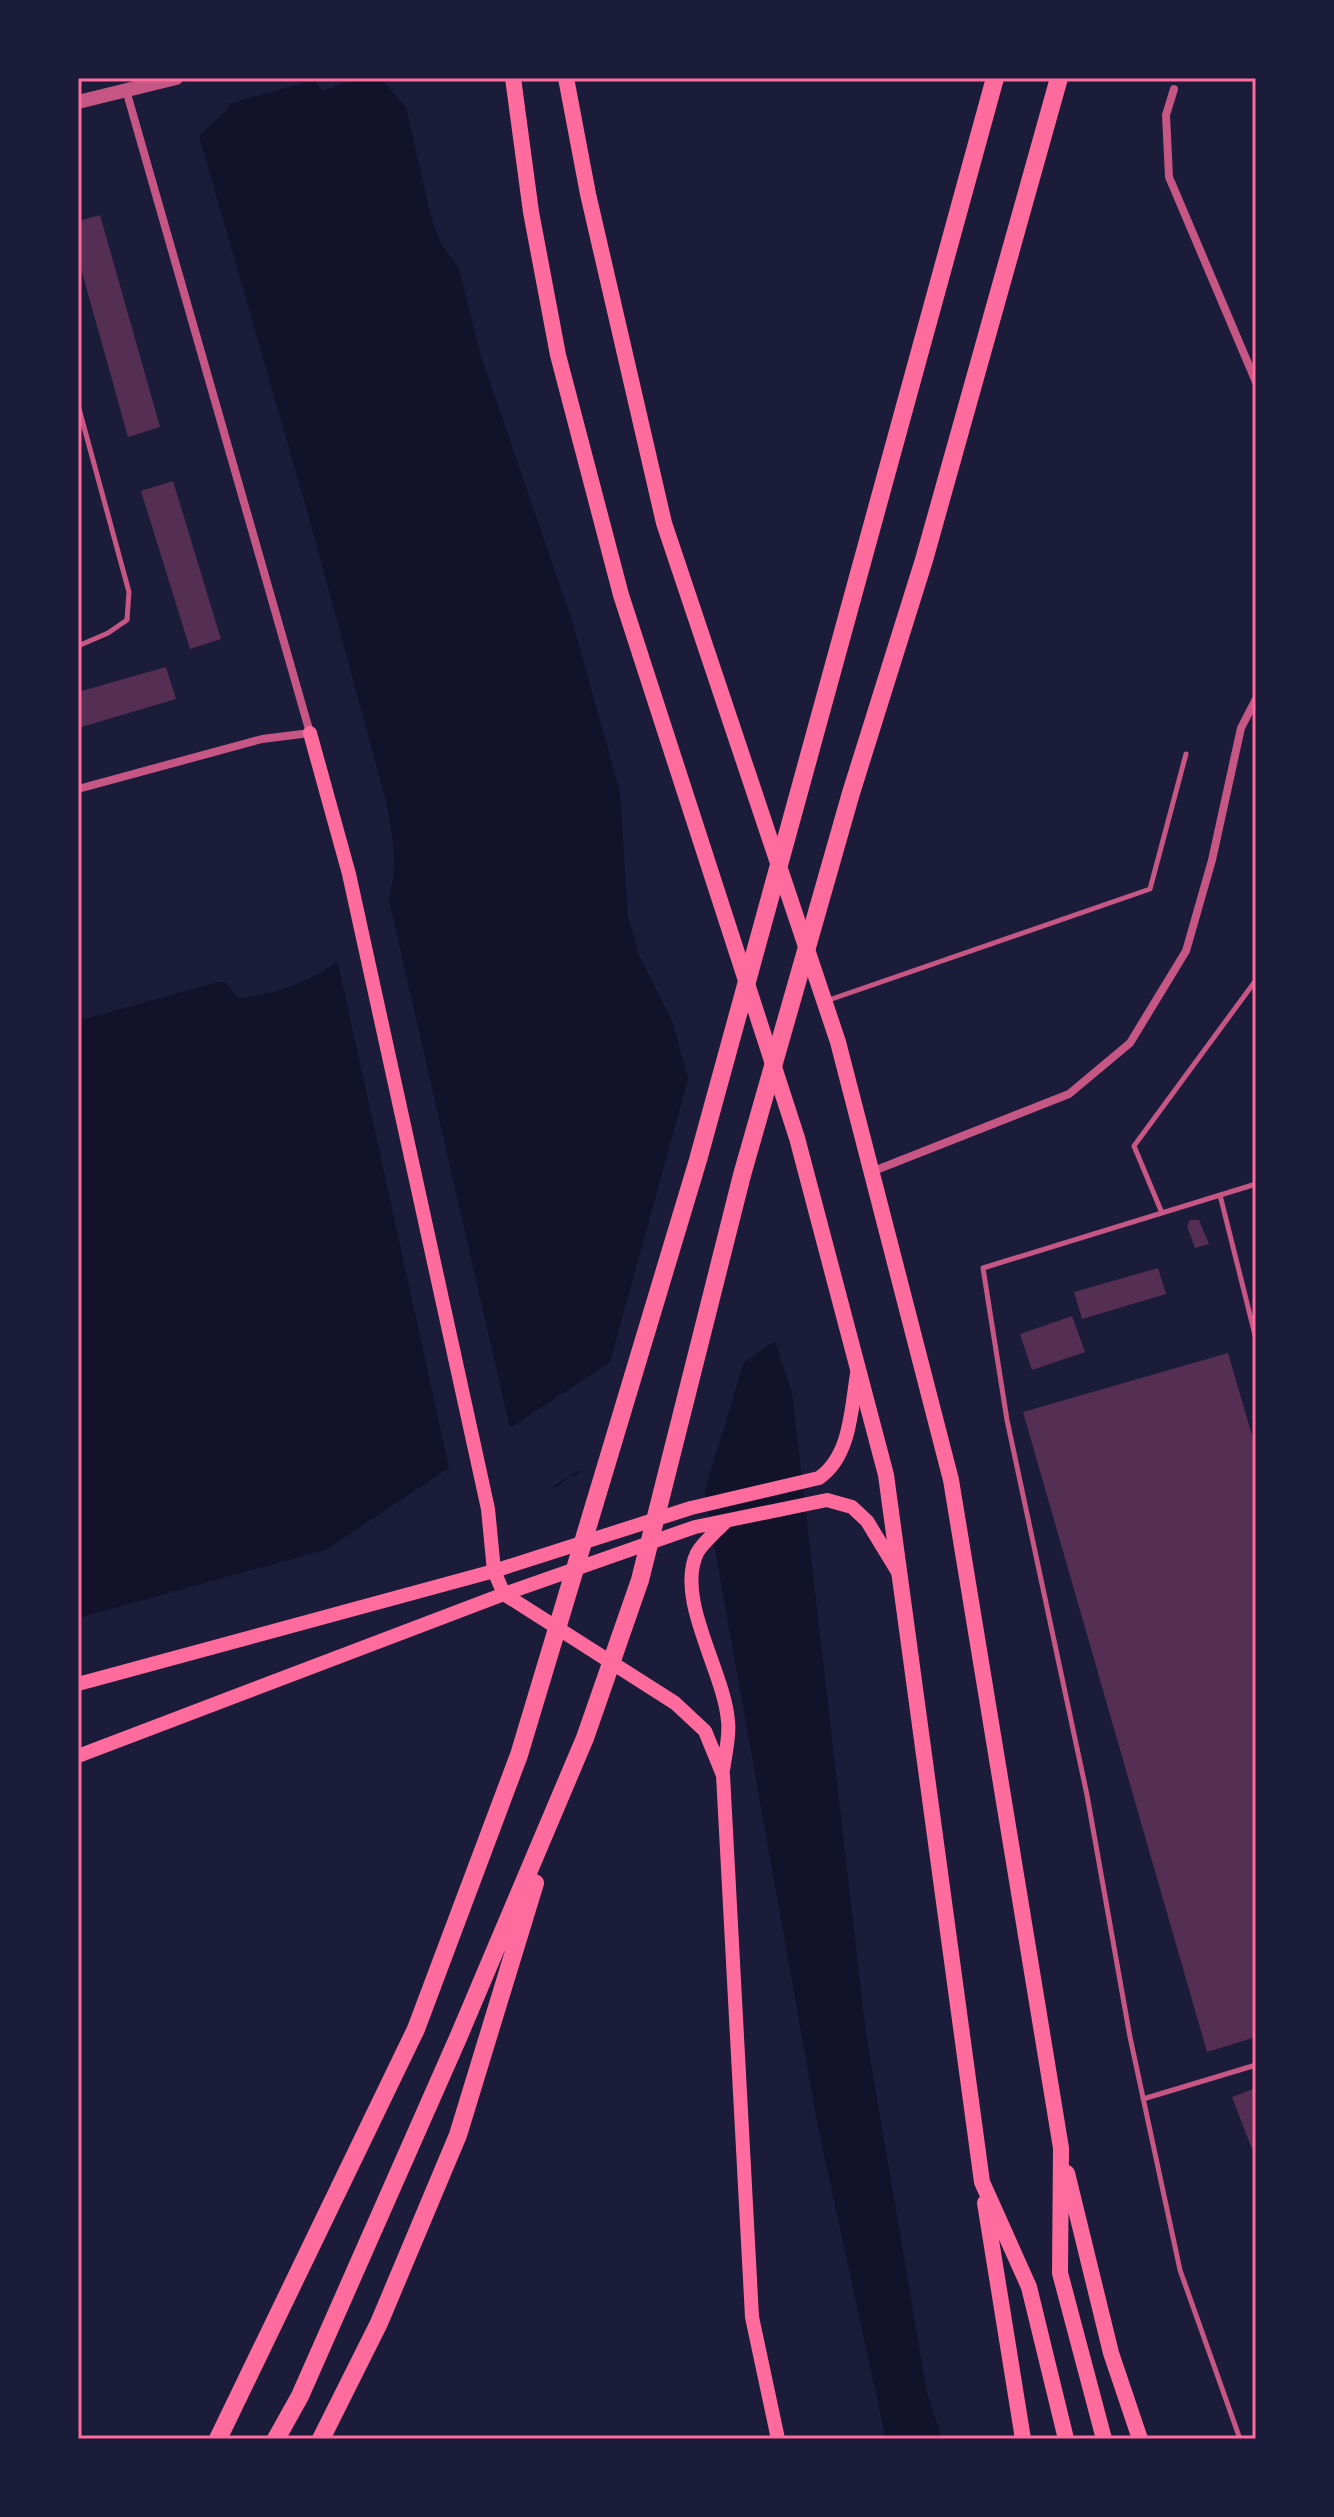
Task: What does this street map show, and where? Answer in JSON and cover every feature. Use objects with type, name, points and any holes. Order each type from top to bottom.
[{"type":"highway","points":[[218,2439],[416,2029],[519,1755],[698,1160],[995,78]]},
{"type":"highway","points":[[276,2439],[300,2396],[564,1789],[640,1580],[742,1175],[851,793],[924,560],[1059,78]]},
{"type":"highway","points":[[321,2439],[379,2323],[458,2135],[564,1789]]},
{"type":"main road","points":[[513,78],[531,212],[558,355],[621,595],[797,1138],[886,1475],[982,2182],[1023,2439]]},
{"type":"main road","points":[[566,78],[588,194],[664,523],[825,1002],[951,1480],[1061,2148],[1111,2353],[1140,2439]]},
{"type":"main road","points":[[310,733],[349,874],[488,1509],[494,1571],[504,1594],[675,1703],[705,1731],[723,1775]]},
{"type":"main road","points":[[78,1684],[494,1571],[691,1508],[819,1478],[832,1469],[842,1453],[859,1364]]},
{"type":"main road","points":[[78,1756],[504,1594],[695,1527],[827,1500],[852,1507],[867,1521],[900,1576]]},
{"type":"main road","points":[[726,1521],[698,1552],[691,1575],[692,1596],[719,1677],[729,1722],[723,1775],[752,2317],[778,2439]]},
{"type":"main road","points":[[1061,2148],[1060,2273],[1104,2439]]},
{"type":"main road","points":[[982,2182],[1029,2287],[1066,2439]]},
{"type":"street","points":[[78,102],[124,84],[176,78]]},
{"type":"street","points":[[78,789],[262,739],[310,733],[124,84]]},
{"type":"street","points":[[1174,89],[1166,115],[1169,177],[1256,382]]},
{"type":"street","points":[[870,1172],[1069,1094],[1130,1043],[1186,951],[1212,860],[1241,728],[1256,699]]},
{"type":"lane","points":[[78,405],[129,592],[127,620],[108,633],[78,646]]},
{"type":"lane","points":[[825,1002],[1150,889],[1186,754]]},
{"type":"lane","points":[[1162,1213],[1134,1146],[1256,980]]},
{"type":"lane","points":[[1240,2439],[1180,2270],[1143,2099],[1087,1795],[1007,1420],[983,1268],[1256,1184]]},
{"type":"lane","points":[[1220,1195],[1256,1339]]},
{"type":"lane","points":[[1143,2099],[1256,2065]]},
{"type":"shaded area","points":[[220,78],[313,78],[323,91],[358,78],[381,78],[406,108],[431,217],[441,244],[459,268],[481,356],[572,621],[620,792],[628,918],[639,955],[673,1023],[792,1393],[866,2034],[927,2393],[942,2439],[886,2439],[818,2127],[697,1448],[568,1477],[558,1487],[537,1490],[498,1450],[467,1448],[404,1528],[78,1618],[78,1021],[218,982],[225,982],[237,997],[243,998],[292,986],[316,975],[357,945],[374,926],[386,904],[394,870],[387,805],[309,517],[199,136],[229,108]]},
{"type":"pier","points":[[216,78],[317,78],[318,79],[225,105]]},
{"type":"pier","points":[[386,887],[510,1428],[610,1362],[690,1072],[778,1339],[744,1362],[702,1500],[694,1452],[577,1479],[579,1470],[541,1494],[505,1483],[499,1457],[474,1451],[466,1457],[463,1501],[457,1516],[447,1522],[313,1558],[449,1468],[337,959],[365,931]]},
{"type":"building","points":[[100,215],[160,427],[128,437],[78,258],[78,221]]},
{"type":"building","points":[[173,481],[221,639],[190,649],[141,491]]},
{"type":"building","points":[[166,667],[176,699],[78,728],[78,692]]},
{"type":"building","points":[[1190,1220],[1199,1220],[1209,1244],[1195,1248],[1187,1226]]},
{"type":"building","points":[[1158,1268],[1166,1294],[1082,1319],[1074,1292]]},
{"type":"building","points":[[1072,1316],[1085,1352],[1032,1370],[1020,1334]]},
{"type":"building","points":[[1228,1353],[1256,1449],[1256,2037],[1207,2052],[1023,1412]]},
{"type":"building","points":[[1256,2088],[1256,2147],[1252,2149],[1232,2097]]}]
